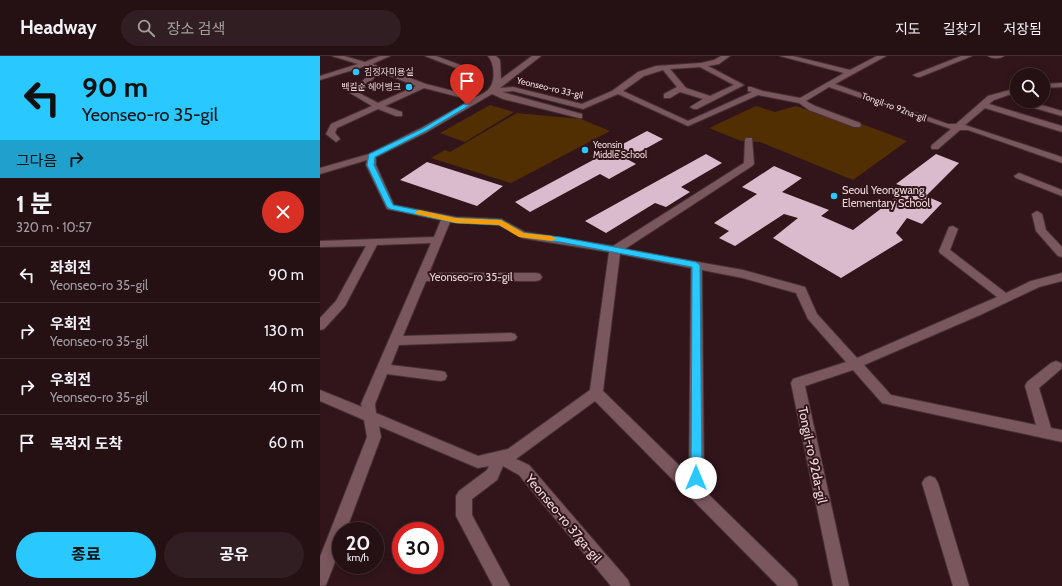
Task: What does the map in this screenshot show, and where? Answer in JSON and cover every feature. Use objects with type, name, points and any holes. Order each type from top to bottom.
[{"type":"street","points":[[336,56],[366,64],[423,86],[476,99]]},
{"type":"street","points":[[320,78],[366,64],[386,56]]},
{"type":"street","points":[[430,56],[466,69]]},
{"type":"street","points":[[492,56],[496,60],[497,81],[492,91]]},
{"type":"street","name":"Yeonseo-ro 33-gil","points":[[476,99],[492,91],[504,80],[537,56]]},
{"type":"street","points":[[694,56],[704,64],[740,85],[758,92],[801,101],[812,108],[857,125]]},
{"type":"street","name":"Yeonseo-ro 33-gil","points":[[492,91],[513,89],[583,107],[617,92],[641,74],[665,68],[716,62],[726,56]]},
{"type":"street","points":[[784,56],[851,72]]},
{"type":"street","points":[[917,75],[968,56]]},
{"type":"street","points":[[992,56],[1000,56]]},
{"type":"street","points":[[801,101],[877,57]]},
{"type":"street","points":[[665,68],[683,90],[710,99]]},
{"type":"street","points":[[379,69],[354,93],[378,106],[398,114]]},
{"type":"street","points":[[694,107],[740,85]]},
{"type":"street","name":"Tongil-ro 92na-gil","points":[[830,85],[947,126],[969,128],[1062,160]]},
{"type":"street","points":[[1050,86],[1062,85]]},
{"type":"street","points":[[336,139],[330,134],[334,126],[423,86]]},
{"type":"street","points":[[668,96],[681,88]]},
{"type":"street","name":"Yeonseo-ro 33-gil","points":[[492,91],[506,97],[579,116]]},
{"type":"street","points":[[617,92],[688,124],[758,92]]},
{"type":"street","points":[[935,147],[991,98],[1010,92]]},
{"type":"street","points":[[1000,95],[1010,98]]},
{"type":"street","points":[[320,171],[372,156],[424,130],[476,99]]},
{"type":"street","points":[[984,105],[1062,129]]},
{"type":"street","points":[[1043,108],[1062,114]]},
{"type":"street","points":[[320,395],[478,462],[512,454],[596,393],[615,250],[749,164],[749,140]]},
{"type":"street","points":[[372,156],[370,165],[390,207],[447,218],[501,222],[522,235],[560,240],[743,274],[801,290],[812,316],[888,399],[1062,436]]},
{"type":"street","points":[[1018,176],[1062,193]]},
{"type":"street","points":[[1037,214],[1041,231],[1062,254]]},
{"type":"street","name":"Yeonseo-ro 35-gil","points":[[447,218],[422,277],[536,277]]},
{"type":"street","points":[[953,229],[944,251],[1005,298]]},
{"type":"street","points":[[320,244],[438,240]]},
{"type":"street","points":[[320,326],[341,303],[373,242]]},
{"type":"street","points":[[696,265],[696,494]]},
{"type":"street","points":[[320,579],[374,437],[368,404],[422,277]]},
{"type":"street","name":"Tongil-ro 92da-gil","points":[[841,586],[798,383],[855,364],[1035,284],[1062,277]]},
{"type":"street","points":[[394,341],[511,337]]},
{"type":"street","points":[[1045,433],[1032,386],[1056,366]]},
{"type":"street","points":[[382,370],[440,376]]},
{"type":"street","points":[[596,393],[790,586]]},
{"type":"street","points":[[500,456],[492,476],[464,496],[464,516],[502,586]]},
{"type":"street","name":"Yeonseo-ro 37ga-gil","points":[[500,456],[524,470],[622,586]]},
{"type":"street","points":[[930,483],[961,586]]},
{"type":"shaded area","points":[[490,105],[514,112],[465,142],[440,133]]},
{"type":"shaded area","points":[[756,106],[775,112],[796,106],[858,127],[862,124],[907,141],[853,180],[760,142],[741,141],[709,128]]},
{"type":"shaded area","points":[[517,113],[581,119],[610,131],[511,183],[431,158],[445,150],[450,152]]},
{"type":"building","points":[[647,131],[663,139],[627,159],[636,164],[609,179],[600,174],[530,212],[515,202]]},
{"type":"building","points":[[706,154],[722,163],[681,187],[690,192],[666,207],[655,203],[606,233],[585,221]]},
{"type":"building","points":[[936,154],[959,163],[926,196],[942,203],[922,224],[907,218],[896,233],[903,240],[841,278],[773,238],[798,218],[784,214],[735,246],[719,238],[729,231],[714,223],[757,194],[742,187],[774,166],[802,178],[782,192],[829,210],[821,216],[853,230],[908,188],[896,184]]},
{"type":"building","points":[[427,162],[503,186],[477,206],[400,180]]},
{"type":"slow traffic","points":[[419,212],[456,220],[501,222],[522,235],[552,239]]},
{"type":"place","name":"김정자미용실","points":[[356,72]]},
{"type":"place","name":"백길순 헤어뱅크","points":[[409,87]]},
{"type":"place","name":"Yeonsin Middle School","points":[[585,150]]},
{"type":"place","name":"Seoul Yeongwang Elementary School","points":[[834,196]]},
{"type":"route","points":[[467,105],[424,130],[372,156],[370,165],[390,207],[456,220],[501,222],[522,235],[560,240],[696,265],[696,478]]}]
